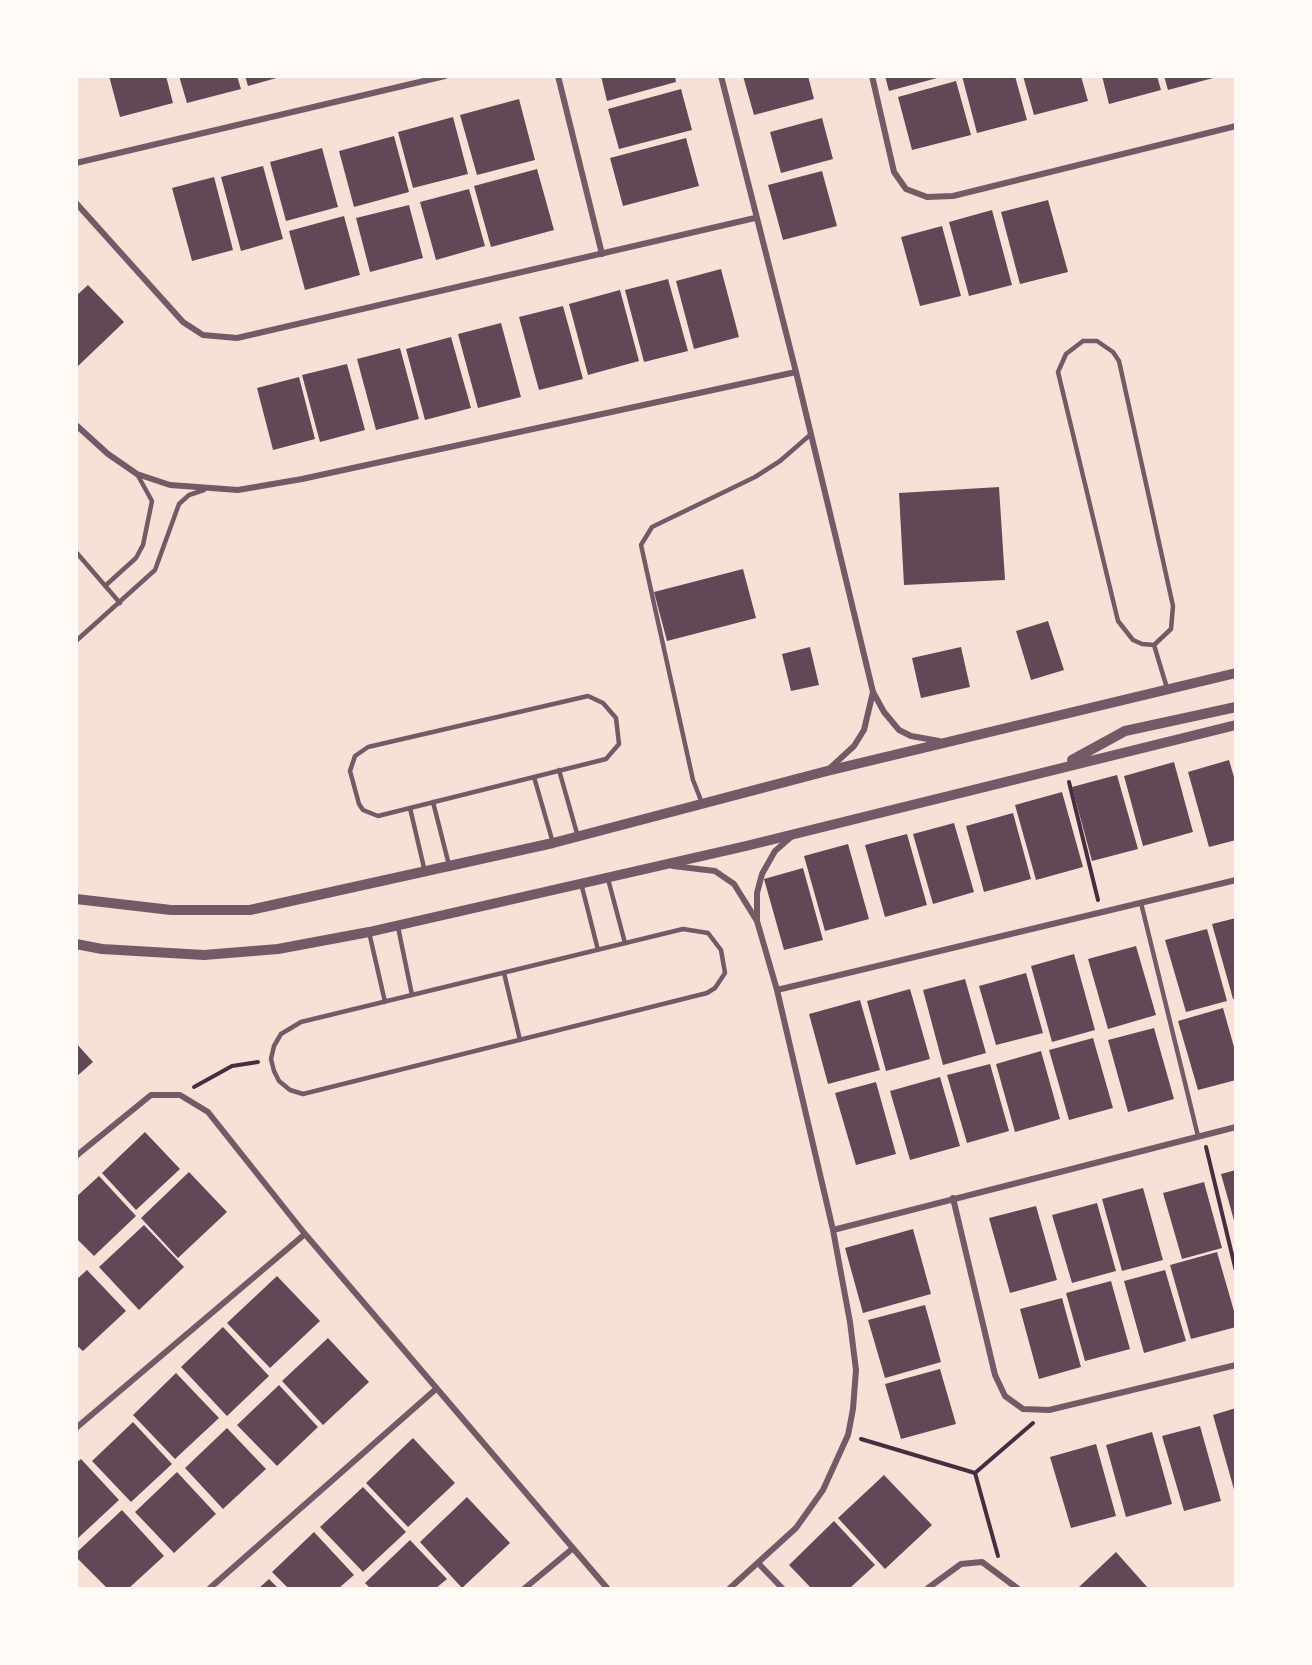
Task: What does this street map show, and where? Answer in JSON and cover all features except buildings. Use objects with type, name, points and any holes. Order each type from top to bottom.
[{"type":"street","points":[[76,163],[445,76]]},
{"type":"street","points":[[558,76],[602,254]]},
{"type":"street","points":[[721,76],[755,218],[796,372],[873,692],[884,712],[900,730],[911,736],[945,742]]},
{"type":"street","points":[[872,76],[894,172],[906,189],[927,197],[953,196],[1236,126]]},
{"type":"street","points":[[76,203],[183,322],[203,335],[237,338],[755,218]]},
{"type":"street","points":[[76,425],[108,454],[137,474],[170,485],[204,490],[238,490],[302,479],[796,372]]},
{"type":"street","points":[[76,899],[171,910],[250,910],[425,873],[578,837],[827,771],[1236,673]]},
{"type":"street","points":[[827,771],[854,746],[864,730],[873,692]]},
{"type":"street","points":[[1062,767],[1125,731],[1236,707]]},
{"type":"street","points":[[76,944],[102,949],[204,955],[278,949],[369,932],[657,866],[1236,725]]},
{"type":"street","points":[[757,921],[757,893],[762,874],[775,851],[797,832]]},
{"type":"street","points":[[657,866],[695,867],[715,871],[734,884],[757,921],[777,990],[833,1230],[850,1322],[856,1370],[848,1435],[823,1490],[796,1528],[730,1588]]},
{"type":"street","points":[[777,990],[1236,880]]},
{"type":"street","points":[[76,1156],[151,1095],[180,1095],[208,1112],[305,1233],[607,1588]]},
{"type":"street","points":[[833,1230],[1236,1127]]},
{"type":"street","points":[[953,1198],[995,1375],[1005,1396],[1023,1408],[1049,1410],[1236,1365]]},
{"type":"street","points":[[76,1428],[305,1233]]},
{"type":"street","points":[[210,1588],[436,1389]]},
{"type":"street","points":[[525,1588],[572,1549]]},
{"type":"street","points":[[928,1588],[961,1564],[982,1562],[1017,1588]]},
{"type":"street","points":[[759,1564],[782,1588]]},
{"type":"lane","points":[[1083,341],[1097,341],[1113,352],[1119,361],[1173,606],[1171,629],[1154,645],[1142,644],[1133,640],[1118,621],[1058,372],[1066,354],[1083,341]]},
{"type":"lane","points":[[702,803],[693,780],[641,545],[652,527],[661,521],[755,477],[780,462],[810,435]]},
{"type":"lane","points":[[105,586],[136,558],[143,545],[152,501],[147,488],[137,474]]},
{"type":"lane","points":[[76,641],[155,570],[179,504],[189,495],[204,490]]},
{"type":"lane","points":[[76,552],[120,603]]},
{"type":"lane","points":[[1154,645],[1167,689]]},
{"type":"lane","points":[[588,696],[603,703],[616,718],[621,738],[616,750],[606,759],[534,777],[378,816],[363,810],[356,797],[350,771],[356,756],[368,747],[588,696]]},
{"type":"lane","points":[[559,771],[578,837]]},
{"type":"lane","points":[[534,777],[553,843]]},
{"type":"lane","points":[[433,802],[449,867]]},
{"type":"lane","points":[[410,808],[425,873]]},
{"type":"lane","points":[[608,877],[625,943]]},
{"type":"lane","points":[[581,883],[598,950]]},
{"type":"lane","points":[[1141,903],[1200,1136]]},
{"type":"lane","points":[[397,926],[412,995]]},
{"type":"lane","points":[[683,929],[708,933],[721,950],[725,973],[715,988],[706,993],[303,1094],[290,1090],[279,1081],[272,1059],[274,1046],[290,1027],[625,943],[683,929]]},
{"type":"lane","points":[[369,932],[385,1002]]},
{"type":"lane","points":[[504,973],[520,1040]]},
{"type":"path","points":[[1062,767],[1101,913]]},
{"type":"path","points":[[180,1095],[232,1066],[272,1059]]},
{"type":"path","points":[[1200,1136],[1236,1271]]},
{"type":"path","points":[[975,1473],[1049,1410]]},
{"type":"path","points":[[848,1435],[975,1473]]},
{"type":"path","points":[[975,1473],[1005,1578]]}]
